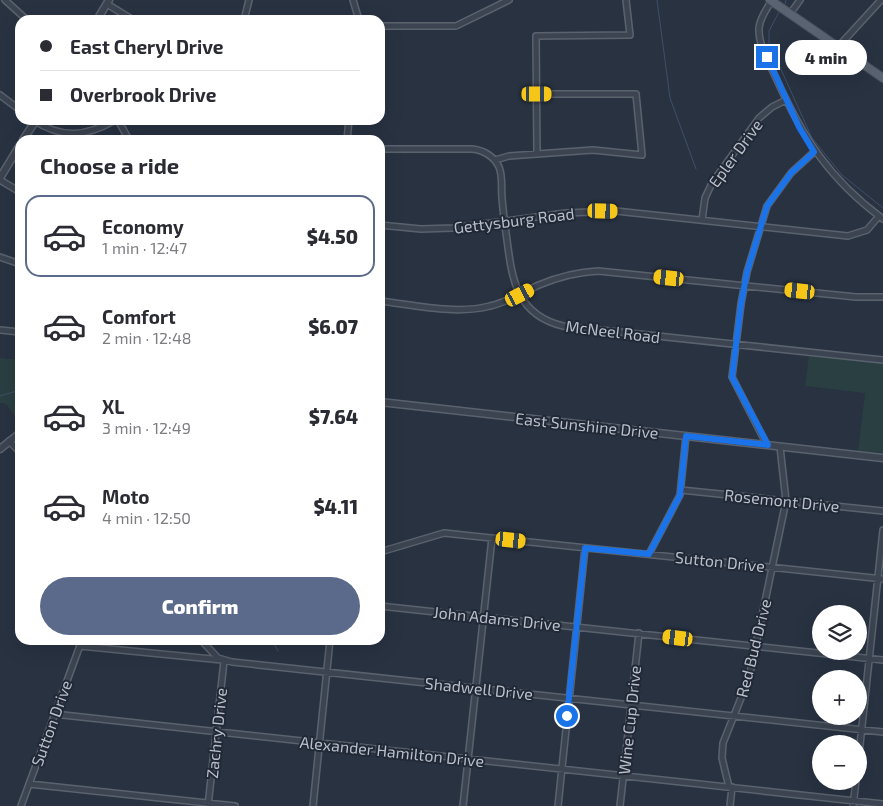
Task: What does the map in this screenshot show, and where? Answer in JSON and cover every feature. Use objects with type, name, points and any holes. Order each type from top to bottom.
[{"type":"main road","points":[[771,0],[883,78]]},
{"type":"street","points":[[5,0],[22,15]]},
{"type":"street","points":[[245,15],[248,0]]},
{"type":"street","points":[[353,0],[358,15]]},
{"type":"street","points":[[385,26],[456,26],[509,0]]},
{"type":"street","points":[[537,154],[536,36],[630,35],[626,0]]},
{"type":"street","points":[[771,0],[760,22],[760,38],[786,100],[814,152],[846,190],[881,218]]},
{"type":"street","points":[[790,14],[799,0]]},
{"type":"street","points":[[838,47],[882,0]]},
{"type":"street","points":[[100,15],[108,2],[126,15]]},
{"type":"street","points":[[385,149],[472,149],[482,151],[495,160],[509,156],[593,150],[642,155],[636,94],[537,94]]},
{"type":"street","points":[[0,95],[15,106]]},
{"type":"street","name":"Epler Drive","points":[[702,220],[705,198],[712,183],[759,118],[772,107],[786,100]]},
{"type":"street","points":[[43,125],[55,132],[75,135],[96,130],[106,125]]},
{"type":"street","points":[[768,445],[732,377],[744,286],[760,226],[770,202],[791,173],[814,152]]},
{"type":"street","points":[[15,154],[0,179],[15,189]]},
{"type":"street","name":"McNeel Road","points":[[495,160],[501,173],[510,269],[520,295],[538,315],[557,324],[883,360]]},
{"type":"street","name":"Gettysburg Road","points":[[385,225],[435,229],[591,211],[702,220],[848,236],[867,230],[881,218]]},
{"type":"street","points":[[0,257],[15,262]]},
{"type":"street","points":[[385,302],[463,310],[490,306],[572,274],[598,271],[856,297],[883,297]]},
{"type":"street","points":[[0,330],[15,332]]},
{"type":"street","name":"East Sunshine Drive","points":[[385,403],[883,458]]},
{"type":"street","points":[[0,450],[15,436]]},
{"type":"street","points":[[649,554],[681,490],[686,436]]},
{"type":"street","points":[[10,441],[15,446]]},
{"type":"street","name":"Red Bud Drive","points":[[730,806],[731,787],[722,750],[749,678],[786,501],[780,447]]},
{"type":"street","name":"Rosemont Drive","points":[[681,490],[883,511]]},
{"type":"street","points":[[861,735],[881,579],[883,530]]},
{"type":"street","name":"Sutton Drive","points":[[385,550],[439,533],[881,579]]},
{"type":"street","points":[[463,806],[492,538]]},
{"type":"street","points":[[558,806],[585,548]]},
{"type":"street","name":"John Adams Drive","points":[[385,607],[883,660]]},
{"type":"street","name":"Wine Cup Drive","points":[[620,806],[639,633]]},
{"type":"street","name":"Sutton Drive","points":[[21,806],[80,645]]},
{"type":"street","name":"Shadwell Drive","points":[[98,645],[326,672],[883,732]]},
{"type":"street","points":[[207,645],[224,660]]},
{"type":"street","points":[[313,806],[329,645]]},
{"type":"street","name":"Zachry Drive","points":[[209,805],[224,660]]},
{"type":"street","name":"Alexander Hamilton Drive","points":[[54,714],[731,787],[854,803],[883,804]]},
{"type":"street","points":[[29,784],[209,805],[236,806]]},
{"type":"street","points":[[854,803],[855,790]]},
{"type":"green space","points":[[809,355],[883,363],[883,453],[858,451],[865,393],[805,386]]},
{"type":"green space","points":[[0,358],[15,360],[15,416],[6,404],[0,403]]},
{"type":"waterway","points":[[657,0],[670,98],[696,169]]},
{"type":"waterway","points":[[785,4],[786,0]]},
{"type":"waterway","points":[[779,12],[769,31],[769,43],[812,138],[842,175],[883,208]]},
{"type":"waterway","points":[[0,396],[15,392]]},
{"type":"waterway","points":[[275,645],[278,651]]},
{"type":"route","points":[[567,716],[585,548],[649,554],[680,495],[686,436],[768,445],[732,377],[741,304],[747,272],[767,206],[797,166],[814,152],[799,127],[767,57]]}]
